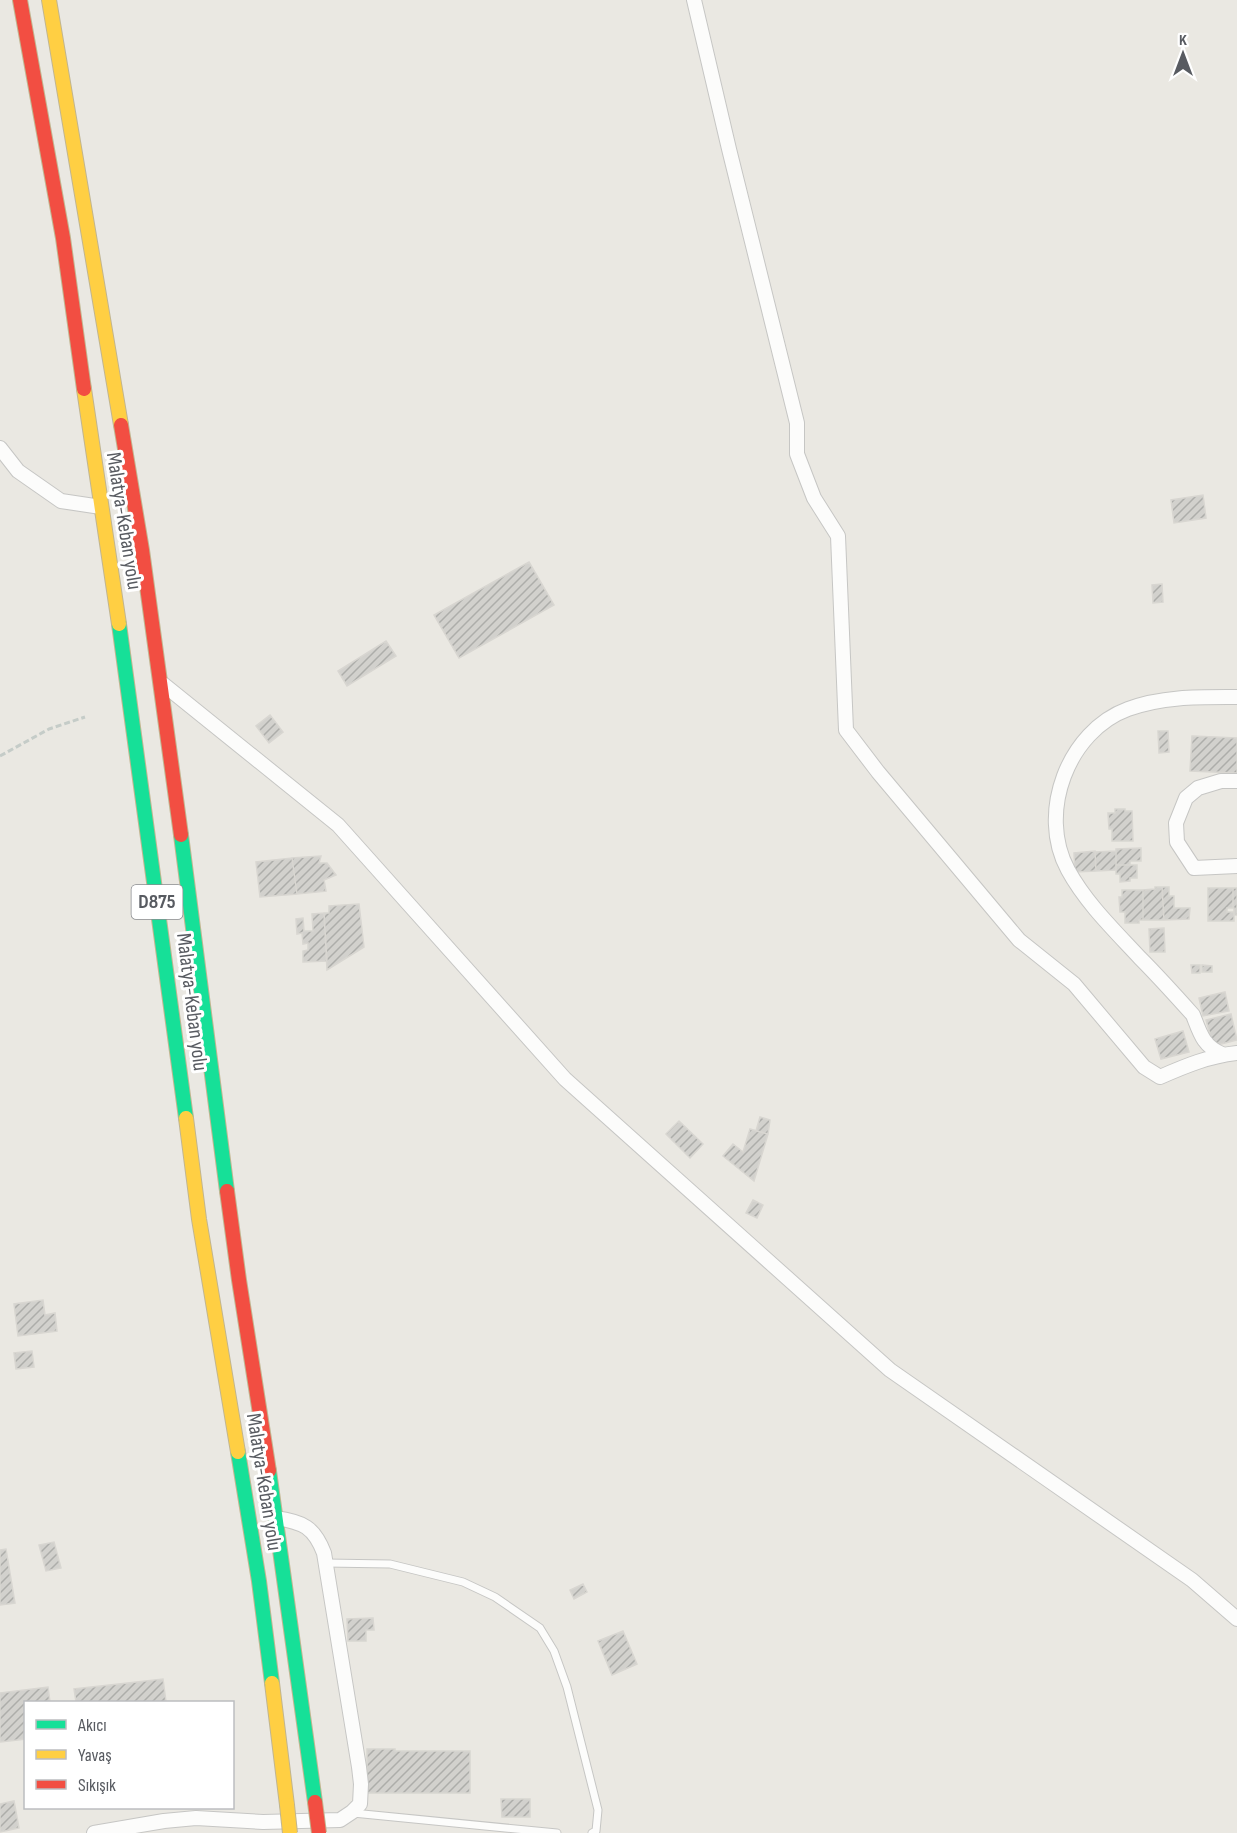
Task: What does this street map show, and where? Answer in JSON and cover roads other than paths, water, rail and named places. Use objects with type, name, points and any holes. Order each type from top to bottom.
[{"type":"highway","name":"Malatya-Keban yolu","points":[[20,0],[63,238],[124,653],[199,1219],[259,1581],[290,1833]]},
{"type":"highway","name":"Malatya-Keban yolu","points":[[49,0],[142,550],[239,1280],[276,1518],[319,1833]]},
{"type":"street","points":[[694,0],[797,423],[796,454],[814,498],[838,536],[846,730],[878,772],[1019,940],[1074,984],[1144,1067],[1160,1077],[1222,1054],[1237,1053]]},
{"type":"street","points":[[0,448],[18,471],[62,501],[101,507]]},
{"type":"street","points":[[161,682],[338,825],[565,1079],[890,1370],[1192,1580],[1237,1619]]},
{"type":"street","points":[[1222,1054],[1209,1049],[1193,1015],[1097,912],[1078,888],[1066,868],[1059,849],[1056,804],[1062,780],[1075,755],[1090,734],[1111,717],[1129,708],[1155,702],[1188,698],[1237,697]]},
{"type":"street","points":[[1237,780],[1221,781],[1198,788],[1186,798],[1176,823],[1177,842],[1194,868],[1237,866]]},
{"type":"street","points":[[94,1833],[196,1818],[263,1822],[340,1820],[360,1804],[361,1784],[324,1553],[318,1539],[308,1528],[294,1521],[276,1518]]},
{"type":"lane","points":[[326,1563],[390,1564],[463,1582],[495,1597],[540,1628],[554,1651],[567,1687],[598,1810],[596,1831],[592,1833]]},
{"type":"lane","points":[[352,1812],[557,1833]]}]
